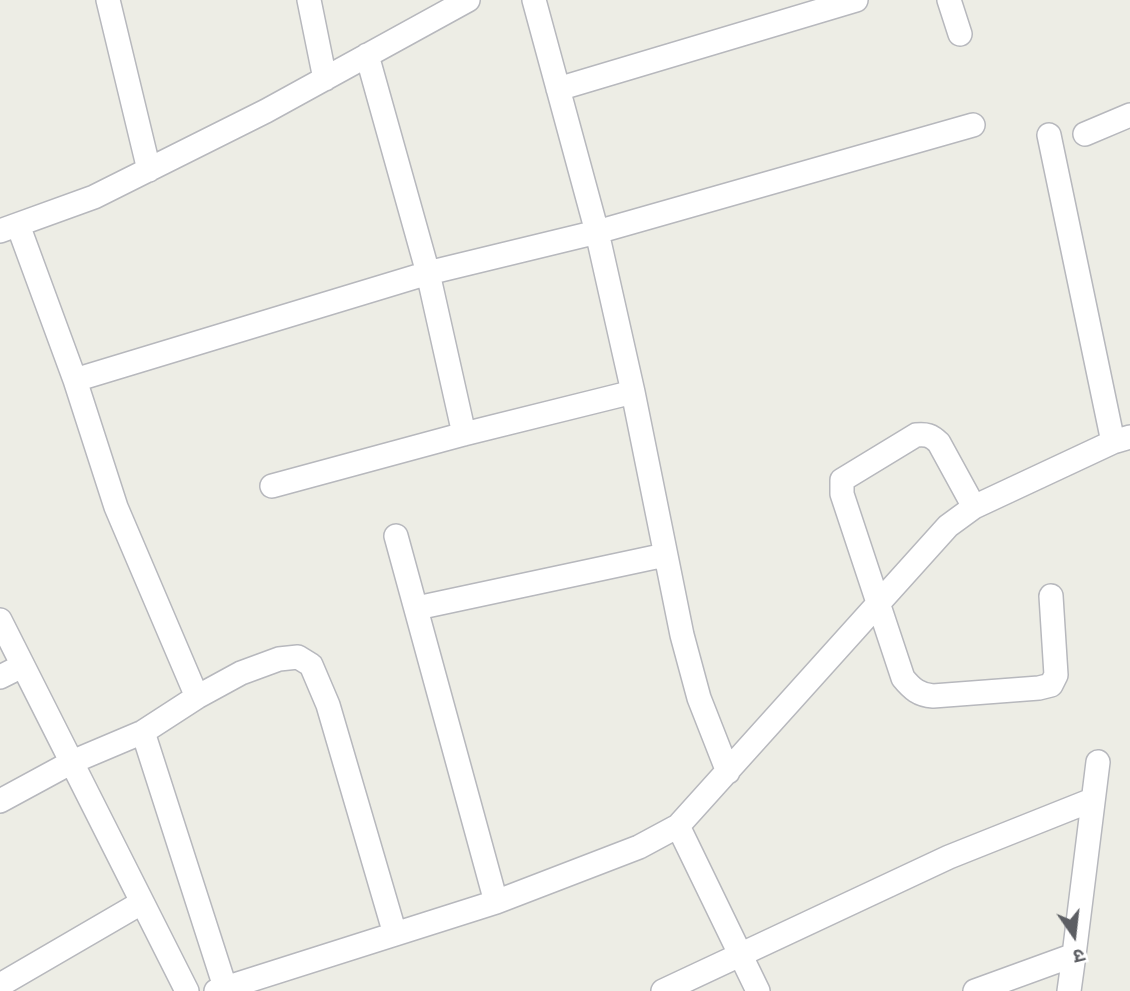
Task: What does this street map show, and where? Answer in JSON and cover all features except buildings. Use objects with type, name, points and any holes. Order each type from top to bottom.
[{"type":"street","points":[[108,0],[149,170]]},
{"type":"street","points":[[309,0],[325,79]]},
{"type":"street","points":[[197,697],[116,507],[75,380],[9,228],[94,197],[149,170],[266,111],[468,0]]},
{"type":"street","points":[[534,0],[597,232],[633,392],[682,635],[699,698],[728,772]]},
{"type":"street","points":[[558,89],[856,0]]},
{"type":"street","points":[[949,0],[960,34]]},
{"type":"street","points":[[368,55],[428,273],[464,434]]},
{"type":"street","points":[[1085,134],[1130,115]]},
{"type":"street","points":[[75,380],[428,273],[597,232],[973,125]]},
{"type":"street","points":[[144,732],[221,989],[269,983],[395,934],[496,902],[639,847],[678,827],[877,602],[948,526],[974,507],[1122,439],[1049,135]]},
{"type":"street","points":[[272,486],[633,392]]},
{"type":"street","points":[[974,507],[939,443],[926,434],[916,435],[842,480],[842,494],[877,602],[904,678],[911,688],[922,695],[933,696],[1051,685],[1056,675],[1051,596]]},
{"type":"street","points":[[396,536],[496,902]]},
{"type":"street","points":[[417,608],[665,555]]},
{"type":"street","points":[[0,620],[187,991]]},
{"type":"street","points":[[0,801],[72,762],[144,732],[197,697],[241,674],[279,659],[298,657],[311,665],[328,705],[395,934]]},
{"type":"street","points":[[0,677],[22,666]]},
{"type":"street","points":[[1069,991],[1098,762]]},
{"type":"street","points":[[663,991],[949,857],[1092,800]]},
{"type":"street","points":[[678,827],[758,991]]},
{"type":"street","points":[[0,985],[141,903]]},
{"type":"street","points":[[975,991],[1074,954]]}]
